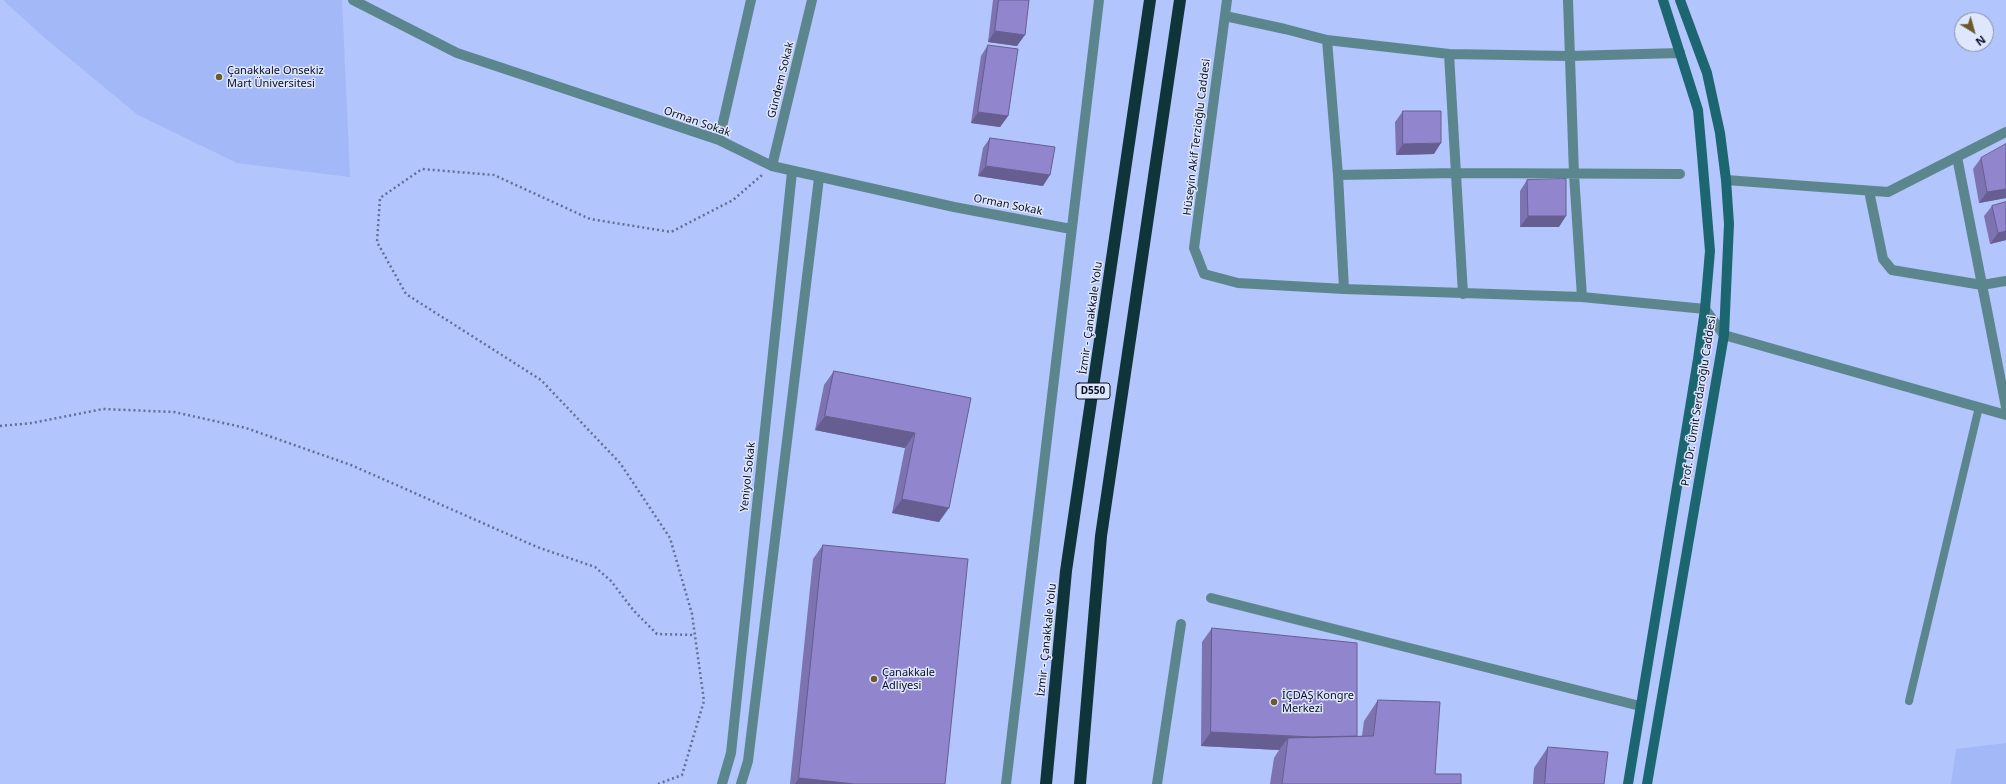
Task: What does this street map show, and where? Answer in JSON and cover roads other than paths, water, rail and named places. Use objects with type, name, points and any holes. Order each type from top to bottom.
[{"type":"highway","name":"İzmir - Çanakkale Yolu","points":[[1046,784],[1066,571],[1150,0]]},
{"type":"highway","name":"D550","points":[[1080,784],[1101,536],[1180,0]]},
{"type":"street","name":"Orman Sokak","points":[[354,0],[457,53],[719,140],[772,166],[792,172],[954,207],[1071,229]]},
{"type":"street","points":[[719,140],[751,0]]},
{"type":"street","name":"Gündem Sokak","points":[[772,166],[812,0]]},
{"type":"street","points":[[1006,784],[1099,0]]},
{"type":"street","name":"Hüseyin Akif Terzioğlu Caddesi","points":[[1227,0],[1194,248],[1204,274],[1238,283],[1344,289]]},
{"type":"street","points":[[1568,0],[1574,174],[1582,297]]},
{"type":"street","name":"Prof. Dr. Ümit Serdaroğlu Caddesi","points":[[1628,784],[1705,309],[1710,251],[1698,110],[1663,0]]},
{"type":"street","name":"Prof. Dr. Ümit Serdaroğlu Caddesi","points":[[1647,784],[1724,335],[1729,224],[1726,180],[1720,133],[1707,73],[1680,0]]},
{"type":"street","points":[[1225,16],[1327,40],[1449,54],[1569,56],[1680,53]]},
{"type":"street","points":[[1327,40],[1338,175],[1344,289],[1582,297],[1705,309],[1724,335],[2006,415]]},
{"type":"street","points":[[1449,54],[1462,294]]},
{"type":"street","points":[[1726,180],[1888,192],[2006,132]]},
{"type":"street","points":[[1957,157],[2006,407]]},
{"type":"street","name":"Yeniyol Sokak","points":[[722,784],[731,753],[792,172]]},
{"type":"street","points":[[1338,175],[1456,173],[1680,174]]},
{"type":"street","points":[[741,784],[748,761],[819,178]]},
{"type":"street","points":[[1869,191],[1883,258],[1887,266],[1892,270],[1982,285],[2006,281]]},
{"type":"street","points":[[1211,598],[1640,706]]},
{"type":"street","points":[[1157,784],[1181,624]]},
{"type":"lane","points":[[1909,701],[1979,407]]},
{"type":"place","name":"Çanakkale Onsekiz Mart Üniversitesi","points":[[219,77]]},
{"type":"place","name":"Çanakkale Adliyesi","points":[[874,679]]},
{"type":"place","name":"İÇDAŞ Kongre Merkezi","points":[[1274,702]]}]
